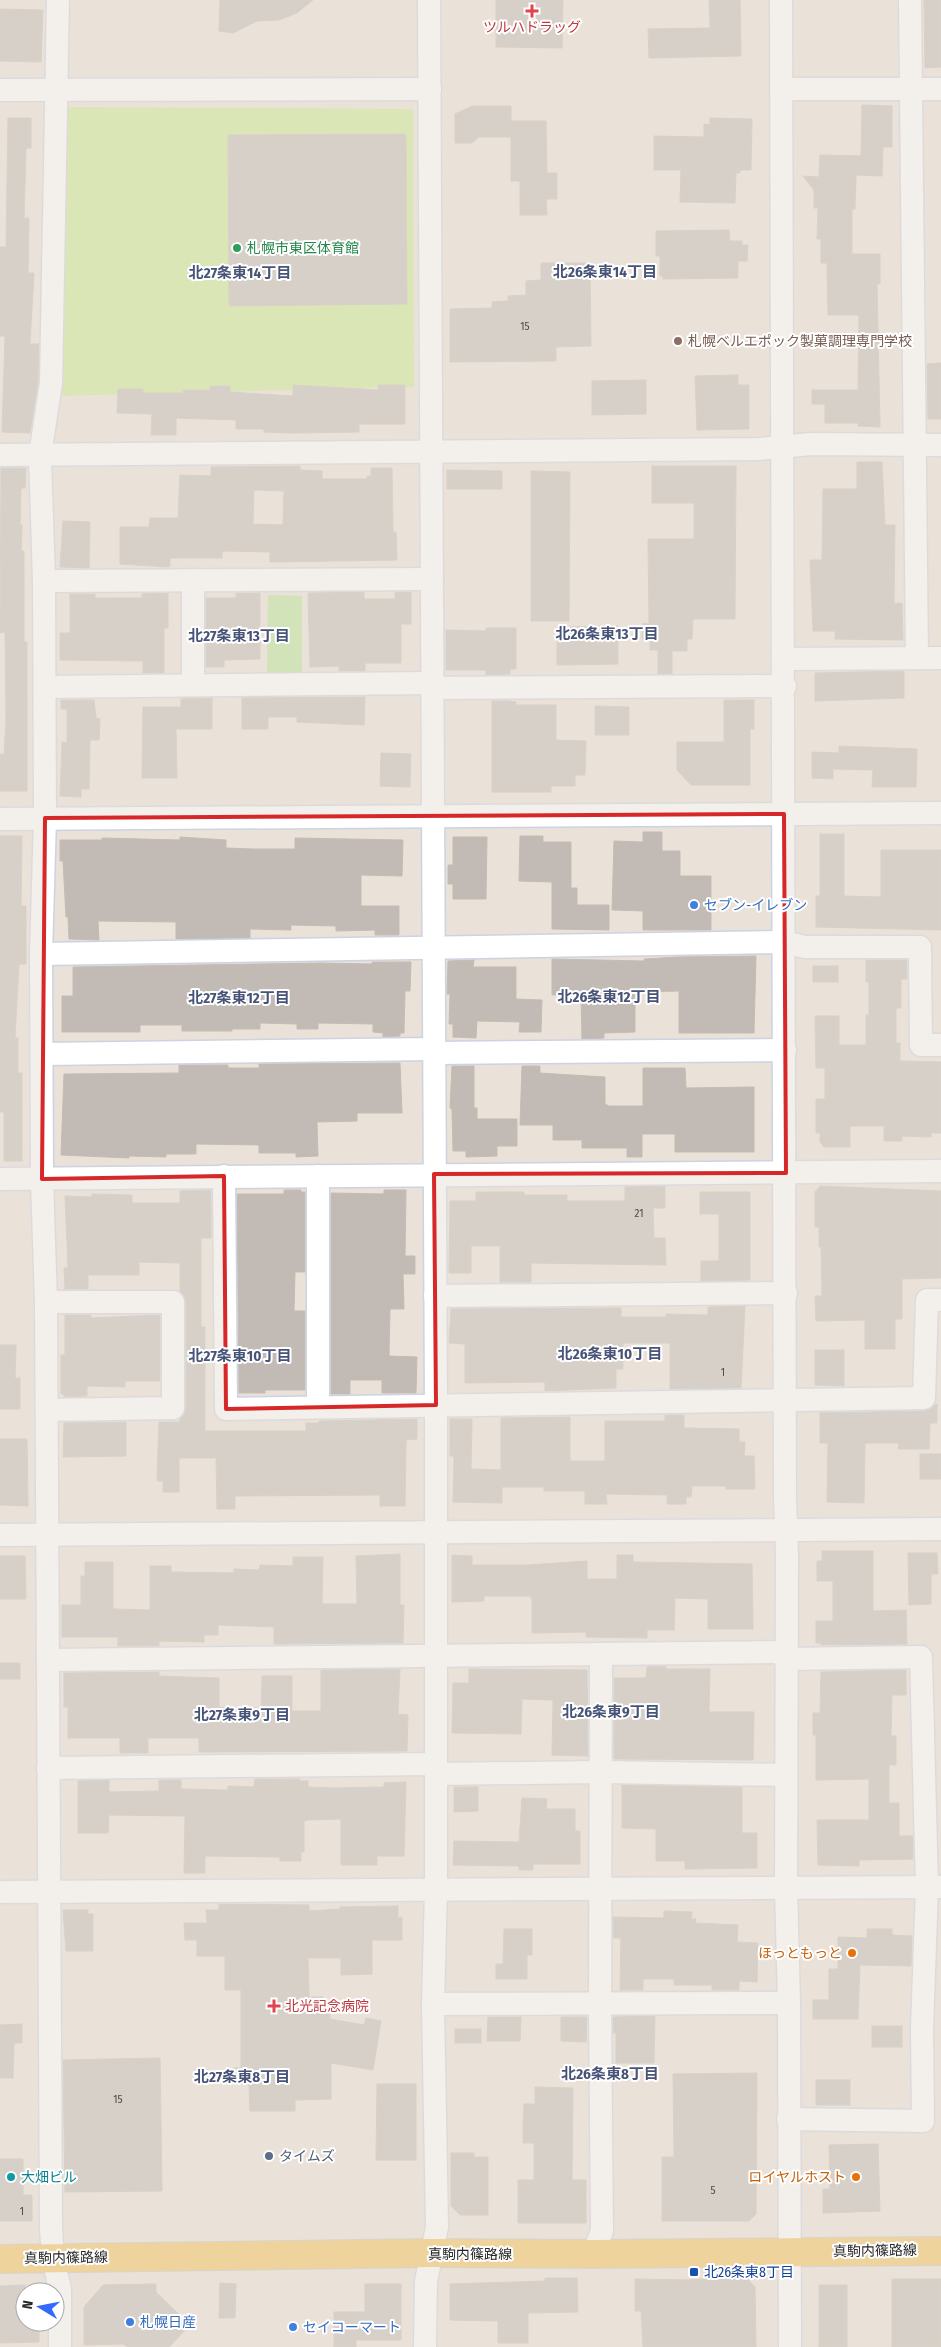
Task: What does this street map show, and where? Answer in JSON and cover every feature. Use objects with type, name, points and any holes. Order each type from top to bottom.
[{"type":"main road","name":"真駒内篠路線","points":[[0,2259],[430,2253],[593,2254],[941,2251]]},
{"type":"street","points":[[58,0],[58,89],[51,384],[40,455],[45,687],[42,1179],[47,1410],[48,1892],[53,2259],[60,2289],[60,2347]]},
{"type":"street","points":[[425,2347],[426,2281],[430,2253],[437,2227],[433,2004],[436,1889],[436,1405],[429,0]]},
{"type":"street","points":[[781,0],[785,686],[786,1888],[789,2003],[788,2253],[790,2347]]},
{"type":"street","points":[[910,0],[917,658]]},
{"type":"street","points":[[0,90],[430,89]]},
{"type":"street","points":[[782,89],[941,89]]},
{"type":"street","points":[[0,455],[783,448],[811,444],[941,444]]},
{"type":"street","points":[[44,581],[432,579]]},
{"type":"street","points":[[193,685],[194,580]]},
{"type":"street","points":[[784,659],[941,658]]},
{"type":"street","points":[[45,687],[193,685],[785,686]]},
{"type":"street","points":[[0,819],[941,813]]},
{"type":"street","points":[[42,954],[434,946],[784,942],[805,947],[920,946],[922,1045],[941,1045]]},
{"type":"street","points":[[42,1054],[785,1050]]},
{"type":"street","points":[[0,1179],[941,1171]]},
{"type":"street","points":[[224,1176],[226,1408],[924,1398],[927,1300],[941,1300]]},
{"type":"street","points":[[318,1176],[318,1407]]},
{"type":"street","points":[[435,1296],[786,1293]]},
{"type":"street","points":[[46,1302],[173,1302],[173,1408],[47,1410]]},
{"type":"street","points":[[0,1535],[941,1529]]},
{"type":"street","points":[[48,1660],[601,1655],[920,1657],[931,1761],[934,1887],[932,2029],[922,2121],[788,2119]]},
{"type":"street","points":[[593,2254],[602,2231],[600,2003],[601,1655]]},
{"type":"street","points":[[48,1768],[436,1769],[786,1774]]},
{"type":"street","points":[[0,1892],[934,1887]]},
{"type":"street","points":[[433,2004],[789,2003]]},
{"type":"highlighted area","points":[[784,814],[786,1173],[434,1174],[436,1405],[226,1409],[224,1176],[42,1179],[45,818]]},
{"type":"green space","name":"札幌市東区体育館","points":[[63,107],[413,109],[414,387],[57,396]]},
{"type":"green space","points":[[268,595],[302,596],[302,673],[267,672]]},
{"type":"building","points":[[220,0],[313,0],[297,13],[279,20],[257,21],[233,33],[219,31]]},
{"type":"building","points":[[496,0],[563,0],[562,48],[496,47]]},
{"type":"building","points":[[709,0],[740,0],[741,56],[649,58],[648,29],[710,28]]},
{"type":"building","points":[[924,0],[941,0],[941,67],[925,68]]},
{"type":"building","points":[[0,9],[43,10],[41,62],[0,61]]},
{"type":"building","points":[[862,105],[892,106],[892,147],[883,147],[882,176],[856,175],[855,209],[852,209],[852,254],[880,254],[880,284],[877,284],[880,427],[858,426],[858,423],[825,423],[825,404],[812,404],[812,390],[858,390],[859,317],[858,315],[828,315],[827,263],[821,263],[821,239],[817,239],[818,208],[814,208],[814,190],[803,176],[819,177],[820,155],[861,156]]},
{"type":"building","points":[[472,106],[511,106],[511,121],[546,121],[547,173],[557,173],[557,199],[546,199],[547,215],[520,215],[520,181],[511,181],[511,137],[479,137],[472,143],[455,143],[455,114]]},
{"type":"building","points":[[8,118],[31,118],[31,148],[26,148],[24,218],[29,218],[28,273],[34,273],[30,344],[39,344],[38,382],[30,433],[2,432],[5,336],[0,336],[0,247],[6,247]]},
{"type":"building","points":[[710,118],[752,119],[751,170],[740,170],[740,173],[736,173],[735,203],[680,202],[681,170],[654,170],[654,136],[704,137],[704,124],[710,125]]},
{"type":"building","points":[[406,134],[407,304],[229,306],[228,135]]},
{"type":"building","points":[[729,230],[730,241],[742,241],[742,245],[748,245],[747,261],[738,261],[738,278],[663,279],[663,276],[660,276],[660,256],[656,256],[656,231]]},
{"type":"building","points":[[541,263],[590,263],[591,346],[556,347],[556,361],[450,362],[450,309],[492,308],[492,302],[508,301],[508,296],[526,295],[526,281],[541,280]]},
{"type":"building","points":[[941,363],[941,419],[928,419],[927,364]]},
{"type":"building","points":[[738,375],[738,385],[749,385],[749,429],[697,430],[695,376]]},
{"type":"building","points":[[646,380],[646,414],[592,415],[592,381]]},
{"type":"building","points":[[293,385],[378,390],[378,385],[405,385],[405,424],[359,424],[359,432],[292,433],[264,432],[264,429],[236,429],[236,420],[176,418],[176,435],[151,435],[152,414],[117,413],[118,389],[143,389],[143,393],[183,393],[183,390],[210,390],[210,386],[230,386],[230,392],[293,396]]},
{"type":"building","points":[[857,462],[882,462],[885,525],[895,525],[894,604],[902,603],[903,640],[835,639],[835,631],[813,631],[810,560],[822,560],[823,489],[857,489]]},
{"type":"building","points":[[300,466],[300,470],[322,471],[322,479],[367,479],[367,476],[371,476],[371,468],[392,468],[393,532],[396,532],[397,560],[270,562],[270,552],[226,551],[222,552],[222,558],[170,558],[170,566],[168,567],[120,564],[120,527],[149,527],[150,518],[178,518],[180,475],[211,476],[211,467]],"holes":[[[254,490],[284,491],[283,525],[253,524]]]},
{"type":"building","points":[[652,466],[736,466],[735,619],[693,619],[692,639],[687,639],[687,651],[672,651],[672,674],[658,674],[658,650],[650,650],[650,639],[642,639],[643,623],[649,624],[648,539],[694,539],[694,503],[652,503]]},
{"type":"building","points":[[1,468],[26,468],[25,488],[21,488],[20,525],[22,525],[21,551],[24,551],[24,642],[27,642],[27,791],[0,791],[0,754],[4,754],[6,719],[5,632],[0,633]]},
{"type":"building","points":[[447,470],[502,471],[502,489],[447,489]]},
{"type":"building","points":[[531,471],[570,472],[569,621],[531,621]]},
{"type":"building","points":[[63,521],[90,522],[89,568],[60,567]]},
{"type":"building","points":[[364,592],[364,599],[395,599],[395,592],[411,592],[411,624],[401,624],[401,663],[365,663],[365,671],[339,671],[339,666],[310,667],[308,593]]},
{"type":"building","points":[[168,593],[168,628],[164,628],[164,673],[143,673],[143,661],[60,660],[60,633],[70,633],[70,594],[95,594],[95,598],[142,598],[142,594]]},
{"type":"building","points":[[236,593],[260,593],[260,659],[224,660],[224,667],[206,667],[206,598],[236,598]]},
{"type":"building","points":[[618,626],[618,664],[557,665],[557,627]]},
{"type":"building","points":[[486,628],[516,628],[516,669],[510,669],[510,674],[486,675],[486,670],[446,670],[446,630],[486,631]]},
{"type":"building","points":[[904,671],[904,698],[815,701],[815,673]]},
{"type":"building","points":[[365,697],[364,725],[297,722],[297,717],[268,717],[268,729],[242,729],[242,698]]},
{"type":"building","points":[[212,698],[212,729],[176,729],[177,778],[142,778],[143,707],[181,707],[181,699]]},
{"type":"building","points":[[61,700],[94,700],[96,718],[100,719],[99,740],[90,740],[89,789],[81,789],[81,797],[60,796],[62,742],[67,743],[67,709],[61,709]]},
{"type":"building","points":[[724,700],[754,700],[754,729],[750,729],[750,785],[691,785],[677,770],[677,742],[724,742]]},
{"type":"building","points":[[492,701],[516,702],[516,705],[556,705],[556,740],[586,741],[585,775],[575,775],[575,786],[551,786],[551,792],[492,792]]},
{"type":"building","points":[[595,706],[629,707],[629,735],[595,735]]},
{"type":"building","points":[[839,746],[917,749],[916,787],[872,787],[873,770],[833,769],[833,779],[812,778],[812,752],[839,753]]},
{"type":"building","points":[[381,753],[411,754],[410,787],[380,786]]},
{"type":"building","points":[[643,832],[662,832],[662,851],[680,851],[680,876],[711,876],[711,930],[643,930],[643,911],[612,910],[614,841],[643,842]]},
{"type":"building","points":[[820,834],[844,834],[844,896],[881,897],[881,850],[941,850],[941,930],[816,927],[816,896],[820,896]]},
{"type":"building","points":[[0,836],[22,836],[21,906],[26,906],[26,964],[19,964],[15,1038],[18,1038],[18,1073],[22,1073],[22,1161],[4,1161],[4,1112],[0,1112]]},
{"type":"building","points":[[520,836],[543,836],[543,842],[571,842],[571,888],[577,888],[577,905],[609,905],[609,930],[552,929],[552,882],[519,881]]},
{"type":"building","points":[[180,837],[226,840],[226,848],[253,849],[295,849],[295,838],[403,840],[402,876],[361,875],[361,906],[399,906],[399,935],[375,935],[375,930],[336,931],[336,926],[291,925],[291,930],[250,929],[250,938],[176,939],[176,922],[98,921],[99,940],[69,939],[63,861],[60,861],[60,840],[102,840],[102,838],[180,840]]},
{"type":"building","points":[[453,837],[487,837],[486,899],[453,899],[453,884],[448,884],[448,865],[453,865]]},
{"type":"building","points":[[756,956],[754,1033],[679,1033],[679,991],[635,992],[635,1032],[604,1033],[604,1038],[582,1039],[581,995],[552,995],[552,959],[644,961],[644,959],[677,957]]},
{"type":"building","points":[[474,960],[473,967],[516,967],[516,999],[542,1000],[541,1032],[519,1032],[520,1022],[477,1021],[476,1038],[453,1037],[453,1024],[449,1024],[450,994],[447,994],[448,961]]},
{"type":"building","points":[[866,960],[907,960],[907,979],[901,979],[901,1008],[896,1008],[896,1043],[900,1043],[900,1061],[941,1062],[941,1133],[931,1133],[931,1137],[902,1136],[902,1141],[884,1141],[884,1126],[850,1126],[850,1147],[824,1147],[820,1142],[820,1133],[816,1133],[816,1099],[825,1099],[825,1068],[816,1068],[815,1016],[839,1016],[839,1045],[866,1045],[866,1015],[869,1015],[869,982],[866,982]]},
{"type":"building","points":[[372,962],[411,962],[410,991],[405,991],[404,1033],[400,1033],[400,1036],[383,1037],[383,1033],[373,1032],[373,1024],[318,1023],[318,1029],[297,1029],[297,1024],[260,1023],[260,1029],[232,1029],[232,1031],[182,1031],[182,1025],[140,1025],[140,1032],[62,1032],[62,996],[73,996],[73,967],[320,963],[372,964]]},
{"type":"building","points":[[813,966],[838,966],[838,982],[813,982]]},
{"type":"building","points":[[400,1063],[402,1113],[357,1113],[357,1121],[317,1122],[318,1156],[296,1157],[296,1153],[259,1153],[259,1145],[196,1144],[196,1154],[166,1154],[166,1157],[129,1156],[129,1158],[61,1155],[64,1074],[179,1073],[179,1065],[228,1065],[228,1068],[259,1068],[259,1064]]},
{"type":"building","points":[[452,1066],[474,1066],[474,1108],[477,1108],[477,1119],[517,1119],[517,1146],[497,1146],[497,1156],[466,1157],[466,1151],[453,1151],[452,1109],[450,1108]]},
{"type":"building","points":[[522,1066],[540,1066],[540,1073],[605,1077],[605,1104],[609,1106],[643,1106],[643,1068],[685,1068],[686,1088],[754,1087],[754,1152],[675,1152],[675,1134],[642,1134],[642,1157],[627,1157],[627,1148],[582,1148],[582,1140],[553,1140],[553,1125],[520,1125]]},
{"type":"building","points":[[665,1186],[665,1208],[653,1208],[654,1238],[665,1238],[666,1265],[531,1263],[531,1282],[500,1282],[500,1246],[471,1246],[471,1273],[449,1273],[450,1201],[476,1201],[476,1192],[524,1192],[524,1195],[567,1195],[567,1201],[625,1201],[625,1187]]},
{"type":"building","points":[[820,1186],[941,1191],[941,1278],[902,1279],[902,1319],[895,1319],[895,1349],[865,1349],[865,1320],[816,1321],[815,1296],[822,1296],[819,1227],[815,1227],[815,1192]]},
{"type":"building","points":[[211,1190],[211,1238],[201,1238],[201,1327],[205,1327],[205,1431],[306,1431],[306,1423],[319,1423],[319,1421],[417,1419],[417,1439],[406,1440],[405,1506],[380,1506],[380,1495],[235,1496],[235,1509],[217,1509],[216,1458],[179,1458],[179,1492],[163,1492],[163,1481],[157,1481],[159,1422],[179,1422],[186,1408],[186,1302],[180,1291],[180,1263],[139,1262],[139,1275],[88,1275],[88,1289],[65,1289],[64,1268],[68,1268],[65,1196],[92,1197],[92,1194],[132,1195],[132,1203],[180,1203],[180,1191]]},
{"type":"building","points":[[284,1190],[301,1190],[301,1192],[305,1192],[305,1272],[295,1272],[294,1311],[305,1311],[305,1390],[265,1390],[265,1393],[239,1393],[237,1194],[284,1194]]},
{"type":"building","points":[[384,1190],[406,1190],[405,1256],[415,1256],[415,1274],[403,1274],[404,1309],[390,1309],[389,1356],[417,1357],[416,1393],[382,1393],[382,1380],[350,1380],[350,1394],[331,1394],[331,1193],[384,1194]]},
{"type":"building","points":[[700,1192],[750,1192],[750,1280],[701,1281],[701,1261],[719,1261],[719,1214],[700,1214]]},
{"type":"building","points":[[745,1306],[741,1388],[670,1389],[670,1343],[623,1343],[623,1369],[616,1369],[616,1388],[545,1391],[545,1382],[465,1383],[465,1344],[449,1343],[451,1309],[621,1308],[621,1317],[666,1317],[666,1314],[708,1315],[708,1307]]},
{"type":"building","points":[[65,1315],[91,1315],[91,1318],[160,1315],[160,1381],[125,1381],[125,1387],[87,1386],[87,1396],[64,1397],[64,1394],[61,1394],[61,1355],[65,1355]]},
{"type":"building","points":[[0,1345],[16,1345],[15,1378],[20,1378],[20,1409],[0,1409]]},
{"type":"building","points":[[815,1350],[844,1350],[844,1386],[815,1385]]},
{"type":"building","points":[[937,1404],[937,1423],[930,1423],[929,1449],[898,1449],[899,1443],[865,1443],[864,1503],[827,1502],[828,1443],[820,1443],[820,1413],[924,1411]]},
{"type":"building","points":[[665,1415],[684,1415],[684,1428],[739,1429],[739,1442],[745,1442],[744,1456],[754,1456],[755,1489],[726,1489],[726,1486],[692,1486],[691,1497],[686,1497],[686,1504],[667,1504],[667,1495],[606,1494],[607,1504],[585,1504],[585,1491],[544,1491],[544,1487],[502,1487],[502,1503],[453,1502],[454,1456],[450,1456],[450,1419],[472,1419],[471,1469],[501,1470],[501,1418],[570,1417],[570,1461],[605,1461],[605,1421],[665,1421]]},
{"type":"building","points":[[126,1422],[126,1456],[63,1457],[64,1423]]},
{"type":"building","points":[[0,1439],[27,1439],[28,1506],[0,1505]]},
{"type":"building","points":[[920,1454],[941,1454],[941,1479],[920,1479]]},
{"type":"building","points":[[822,1551],[873,1551],[873,1611],[906,1610],[907,1644],[821,1645],[821,1643],[816,1643],[816,1621],[833,1621],[833,1581],[817,1581],[817,1561],[822,1561]]},
{"type":"building","points":[[908,1553],[937,1553],[938,1574],[931,1574],[931,1604],[909,1605]]},
{"type":"building","points":[[400,1554],[400,1605],[404,1605],[403,1643],[274,1644],[274,1627],[218,1625],[218,1635],[204,1635],[204,1642],[159,1641],[159,1646],[118,1646],[118,1637],[62,1637],[62,1605],[81,1605],[81,1576],[85,1576],[85,1562],[113,1562],[113,1609],[150,1610],[150,1566],[171,1566],[171,1572],[234,1573],[234,1569],[259,1570],[260,1565],[293,1566],[293,1557],[323,1557],[322,1604],[357,1604],[356,1556]]},
{"type":"building","points":[[452,1555],[472,1556],[472,1565],[528,1565],[587,1561],[587,1579],[617,1579],[617,1555],[633,1555],[633,1562],[752,1564],[753,1629],[708,1629],[708,1599],[675,1598],[674,1630],[647,1630],[647,1638],[586,1637],[586,1632],[532,1633],[532,1598],[529,1596],[484,1596],[484,1601],[452,1602]]},
{"type":"building","points":[[0,1556],[25,1556],[26,1599],[0,1599]]},
{"type":"building","points":[[0,1663],[20,1663],[20,1679],[0,1679]]},
{"type":"building","points":[[666,1666],[666,1669],[710,1669],[709,1712],[754,1712],[753,1760],[614,1759],[614,1678],[646,1678],[647,1667]]},
{"type":"building","points":[[400,1669],[398,1714],[408,1715],[407,1751],[199,1752],[199,1738],[148,1738],[148,1753],[120,1753],[120,1738],[68,1738],[68,1707],[64,1707],[64,1673],[159,1672],[159,1676],[219,1678],[219,1707],[261,1708],[262,1676],[292,1676],[292,1711],[321,1711],[321,1670]]},
{"type":"building","points":[[469,1669],[587,1670],[588,1756],[552,1755],[553,1700],[522,1699],[521,1734],[452,1733],[453,1683],[469,1683]]},
{"type":"building","points":[[906,1670],[906,1695],[892,1695],[891,1736],[896,1736],[896,1765],[889,1765],[889,1803],[899,1803],[899,1836],[913,1836],[913,1859],[859,1860],[859,1866],[818,1865],[817,1820],[869,1820],[869,1779],[816,1780],[816,1735],[813,1735],[813,1713],[820,1713],[821,1672]]},
{"type":"building","points":[[255,1779],[300,1779],[300,1781],[308,1781],[308,1787],[334,1788],[384,1787],[384,1783],[406,1782],[404,1856],[377,1856],[377,1865],[341,1865],[341,1819],[304,1821],[304,1852],[301,1852],[301,1861],[280,1861],[280,1857],[205,1856],[205,1873],[184,1873],[185,1816],[109,1815],[108,1833],[78,1833],[78,1781],[109,1780],[109,1792],[159,1791],[159,1780],[181,1780],[181,1789],[228,1790],[228,1786],[254,1787]]},
{"type":"building","points":[[622,1785],[742,1787],[742,1833],[757,1833],[757,1868],[685,1869],[685,1861],[656,1861],[656,1829],[622,1828]]},
{"type":"building","points":[[454,1787],[478,1787],[478,1811],[454,1812]]},
{"type":"building","points":[[522,1798],[547,1799],[546,1809],[575,1809],[575,1831],[580,1831],[580,1864],[533,1864],[533,1870],[519,1870],[519,1866],[453,1865],[454,1841],[519,1842]]},
{"type":"building","points":[[219,1904],[309,1905],[309,1911],[340,1909],[340,1907],[398,1906],[398,1918],[402,1917],[402,1940],[372,1940],[372,1974],[341,1975],[341,1958],[308,1958],[309,1997],[323,1997],[324,2003],[330,2003],[330,2019],[364,2025],[366,2018],[381,2021],[373,2070],[331,2063],[331,2099],[295,2100],[295,2111],[250,2111],[249,2084],[234,2084],[233,2068],[241,2068],[241,1990],[225,1990],[225,1956],[197,1956],[197,1940],[185,1940],[184,1923],[207,1923],[206,1910],[219,1910]]},
{"type":"building","points":[[63,1910],[88,1910],[88,1914],[93,1914],[93,1951],[66,1951]]},
{"type":"building","points":[[664,1911],[692,1912],[691,1919],[696,1919],[695,1923],[738,1925],[737,1942],[758,1943],[757,1982],[739,1981],[739,1990],[712,1990],[712,1985],[674,1985],[674,1979],[643,1979],[643,1990],[620,1990],[621,1938],[613,1938],[613,1917],[664,1918]]},
{"type":"building","points":[[504,1929],[532,1929],[532,1955],[527,1955],[527,1979],[496,1979],[496,1964],[503,1964]]},
{"type":"building","points":[[867,1929],[892,1929],[892,1935],[912,1936],[911,1966],[860,1965],[858,2019],[813,2019],[813,2000],[829,2000],[829,1969],[838,1969],[838,1937],[867,1938]]},
{"type":"building","points":[[655,2016],[654,2063],[616,2063],[616,2033],[613,2033],[613,2017]]},
{"type":"building","points":[[488,2017],[521,2017],[520,2041],[487,2041]]},
{"type":"building","points":[[561,2017],[587,2017],[586,2042],[561,2041]]},
{"type":"building","points":[[22,2024],[22,2043],[14,2043],[13,2078],[0,2078],[0,2025]]},
{"type":"building","points":[[872,2026],[902,2026],[902,2047],[872,2047]]},
{"type":"building","points":[[455,2029],[481,2029],[481,2043],[455,2043]]},
{"type":"building","points":[[160,2058],[162,2191],[65,2192],[63,2060]]},
{"type":"building","points":[[757,2073],[756,2214],[749,2221],[662,2221],[662,2157],[674,2157],[673,2074]]},
{"type":"building","points":[[816,2080],[850,2080],[850,2105],[816,2105]]},
{"type":"building","points":[[377,2084],[416,2084],[416,2160],[376,2160]]},
{"type":"building","points":[[535,2087],[573,2088],[572,2180],[586,2180],[586,2223],[518,2223],[518,2180],[534,2180],[534,2143],[523,2143],[523,2126],[524,2104],[535,2104]]},
{"type":"building","points":[[878,2144],[880,2211],[823,2213],[823,2189],[830,2189],[829,2145]]},
{"type":"building","points":[[451,2153],[474,2153],[474,2157],[488,2157],[488,2215],[460,2215],[451,2206]]},
{"type":"building","name":"大畑ビル","points":[[0,2159],[23,2159],[23,2195],[32,2195],[32,2221],[0,2221]]},
{"type":"building","points":[[746,2277],[755,2287],[756,2347],[643,2347],[641,2311],[635,2311],[635,2279],[689,2280]]},
{"type":"building","points":[[545,2278],[577,2278],[578,2312],[528,2313],[528,2343],[498,2343],[498,2321],[450,2320],[450,2284],[545,2281]]},
{"type":"building","points":[[892,2279],[941,2279],[941,2347],[892,2347]]},
{"type":"building","points":[[220,2283],[236,2284],[235,2318],[219,2318]]},
{"type":"building","points":[[156,2284],[156,2292],[190,2325],[169,2347],[127,2347],[124,2344],[84,2345],[84,2307],[103,2285]]},
{"type":"building","points":[[365,2284],[401,2284],[401,2340],[356,2340],[356,2347],[334,2347],[334,2312],[365,2312]]},
{"type":"building","points":[[15,2285],[15,2332],[39,2332],[39,2342],[0,2343],[0,2286]]},
{"type":"building","points":[[819,2285],[847,2285],[847,2347],[819,2347]]},
{"type":"place","name":"ツルハドラッグ","points":[[532,11]]},
{"type":"place","name":"札幌市東区体育館","points":[[237,248]]},
{"type":"place","name":"札幌ベルエポック製菓調理専門学校","points":[[678,341]]},
{"type":"place","name":"セブン-イレブン","points":[[694,905]]},
{"type":"place","name":"ほっともっと","points":[[852,1953]]},
{"type":"place","name":"北光記念病院","points":[[274,2006]]},
{"type":"place","name":"タイムズ","points":[[269,2156]]},
{"type":"place","name":"大畑ビル","points":[[11,2177]]},
{"type":"place","name":"ロイヤルホスト","points":[[856,2177]]},
{"type":"place","name":"北26条東8丁目","points":[[694,2272]]},
{"type":"place","name":"札幌日産","points":[[130,2322]]},
{"type":"place","name":"セイコーマート","points":[[293,2327]]},
{"type":"district","name":"北26条東14丁目","points":[[605,272]]},
{"type":"district","name":"北27条東14丁目","points":[[240,273]]},
{"type":"district","name":"北26条東13丁目","points":[[607,634]]},
{"type":"district","name":"北27条東13丁目","points":[[239,636]]},
{"type":"district","name":"北26条東12丁目","points":[[609,997]]},
{"type":"district","name":"北27条東12丁目","points":[[239,998]]},
{"type":"district","name":"北26条東10丁目","points":[[610,1354]]},
{"type":"district","name":"北27条東10丁目","points":[[240,1356]]},
{"type":"district","name":"北26条東9丁目","points":[[611,1712]]},
{"type":"district","name":"北27条東9丁目","points":[[242,1715]]},
{"type":"district","name":"北26条東8丁目","points":[[610,2074]]},
{"type":"district","name":"北27条東8丁目","points":[[242,2077]]}]
